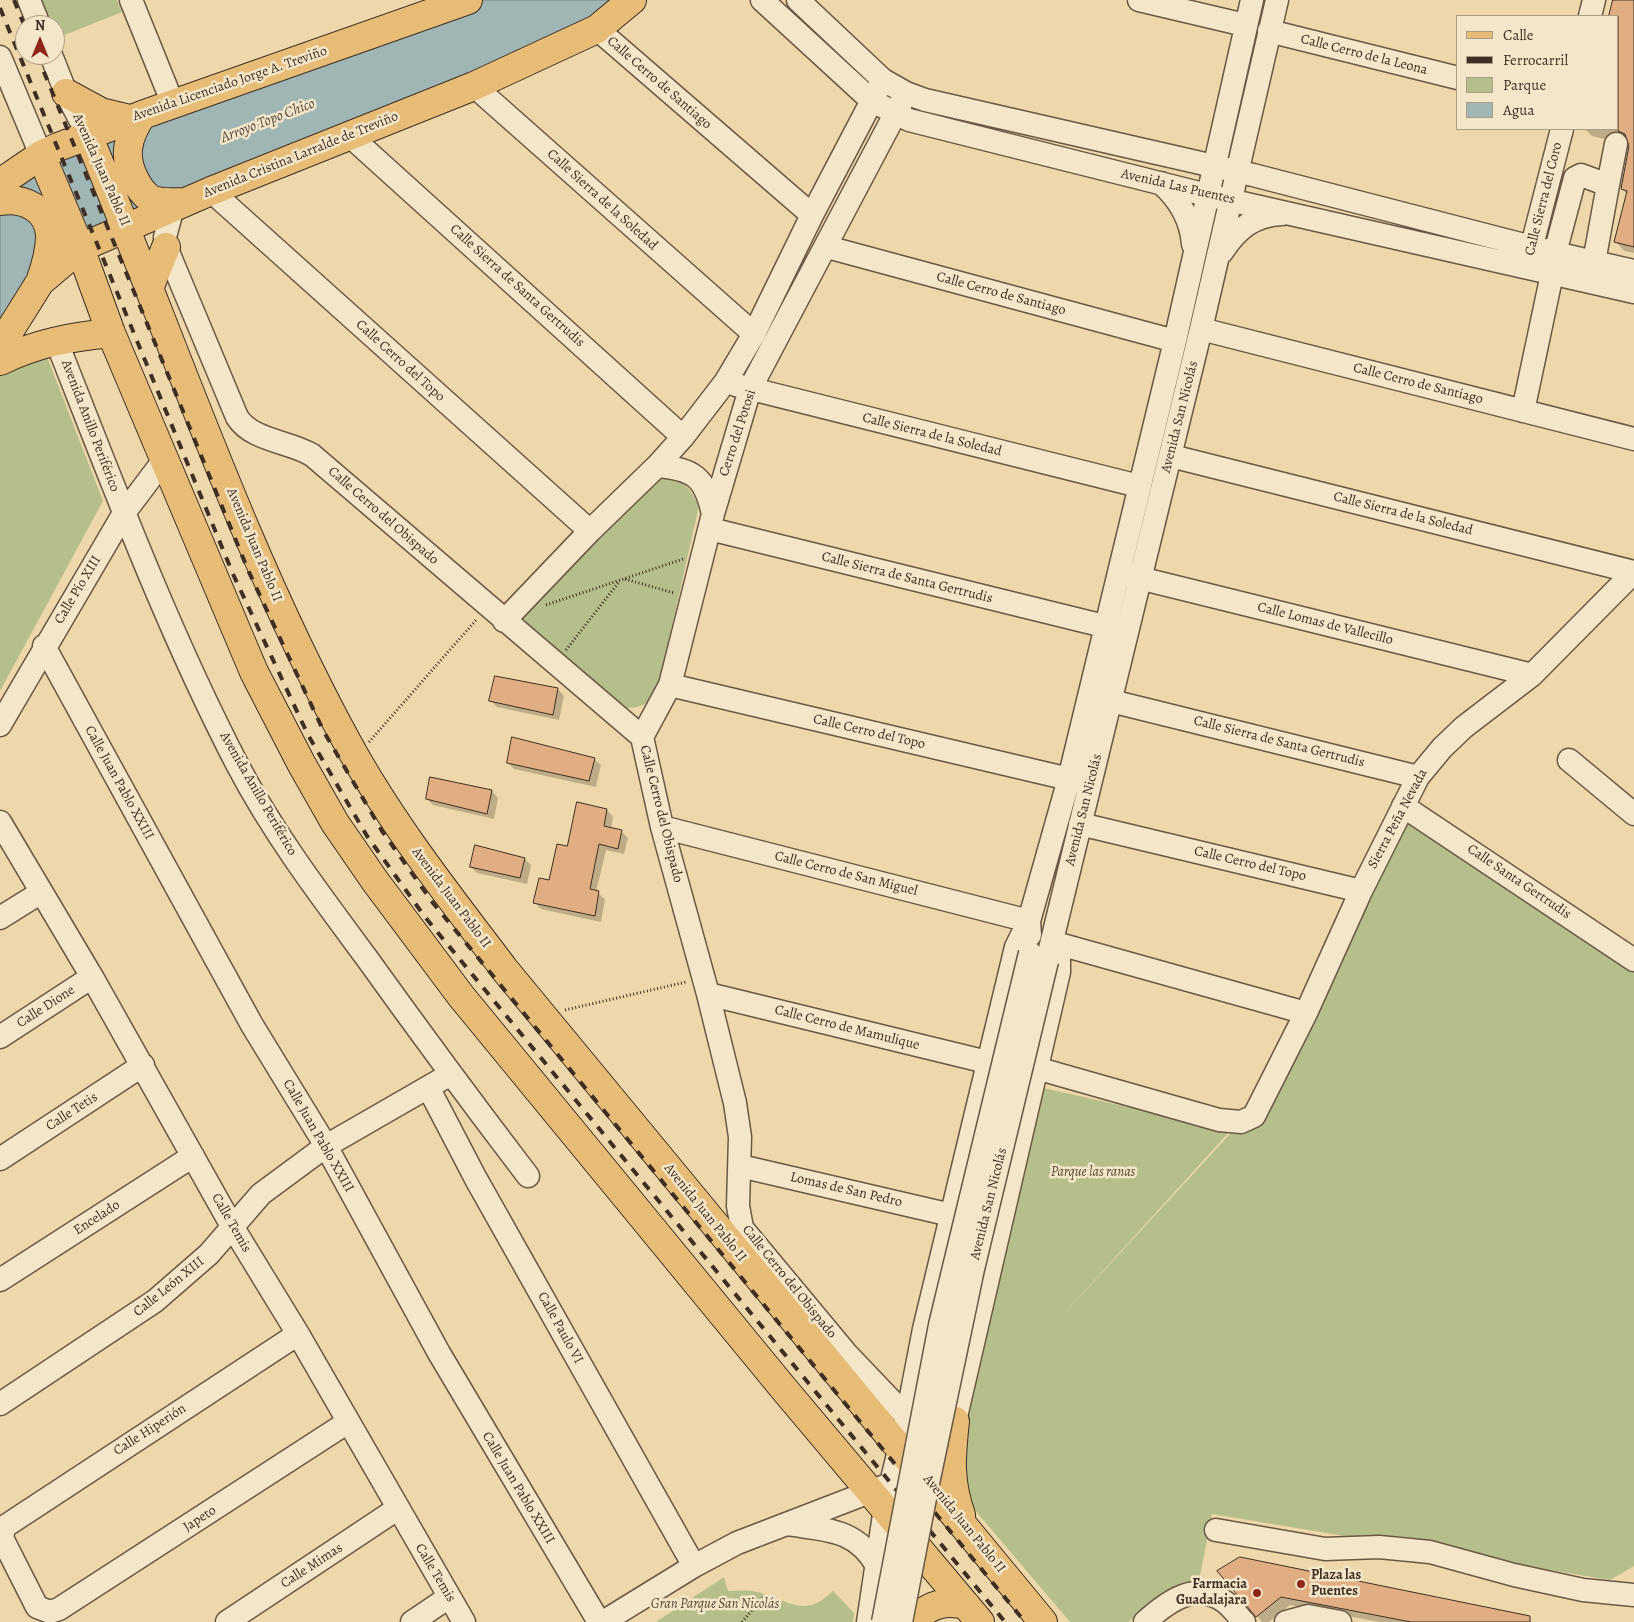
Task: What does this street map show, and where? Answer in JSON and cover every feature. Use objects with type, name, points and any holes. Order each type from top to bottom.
[{"type":"main road","name":"Avenida Licenciado Jorge A. Treviño","points":[[0,183],[42,159],[173,104],[468,0]]},
{"type":"main road","name":"Avenida Cristina Larralde de Treviño","points":[[0,346],[43,272],[78,243],[125,222],[211,191],[474,86],[597,29],[632,0]]},
{"type":"main road","points":[[66,93],[100,112],[135,121],[127,156],[130,172],[138,186],[149,198],[173,204]]},
{"type":"main road","name":"Avenida Juan Pablo II","points":[[90,140],[125,222],[209,439],[299,647],[356,757],[421,860],[548,1021],[899,1448],[933,1486],[1043,1622]]},
{"type":"main road","points":[[42,159],[78,243],[111,333],[254,672],[300,763],[335,823],[375,881],[461,996],[882,1494],[922,1554],[973,1614]]},
{"type":"main road","points":[[0,201],[17,199],[33,206],[42,214],[48,225],[50,237],[43,272]]},
{"type":"main road","points":[[150,286],[166,248]]},
{"type":"main road","points":[[0,361],[30,347],[56,340],[111,333]]},
{"type":"main road","points":[[952,1430],[952,1485],[964,1524]]},
{"type":"main road","points":[[913,1614],[948,1602],[973,1614]]},
{"type":"street","points":[[29,0],[35,15]]},
{"type":"street","points":[[131,0],[173,104]]},
{"type":"street","name":"Avenida Las Puentes","points":[[762,0],[872,101],[918,122],[1207,195],[1293,214],[1529,258],[1591,272],[1634,292]]},
{"type":"street","name":"Avenida Las Puentes","points":[[798,0],[883,80],[906,94],[1286,184],[1529,258]]},
{"type":"street","points":[[1139,0],[1245,25]]},
{"type":"street","name":"Avenida San Nicolás","points":[[913,1614],[926,1488],[1043,952],[1029,921],[1069,779],[1104,626],[1175,341],[1252,0]]},
{"type":"street","name":"Avenida San Nicolás","points":[[883,1622],[940,1324],[1080,824],[1218,260],[1277,0]]},
{"type":"street","points":[[1590,15],[1594,0]]},
{"type":"street","name":"Calle Cerro de Santiago","points":[[597,29],[812,215]]},
{"type":"street","name":"Calle Cerro de la Leona","points":[[1270,32],[1456,78]]},
{"type":"street","points":[[0,57],[42,159]]},
{"type":"street","name":"Avenida Juan Pablo II","points":[[55,65],[66,93],[90,140]]},
{"type":"street","name":"Cerro del Potosi","points":[[496,614],[590,531],[657,466],[683,437],[726,381],[754,334],[812,215],[883,80]]},
{"type":"street","name":"Calle Sierra de la Soledad","points":[[474,86],[754,334]]},
{"type":"street","name":"Cerro del Potosi","points":[[642,737],[670,685],[712,521],[750,389],[827,247],[906,94]]},
{"type":"street","points":[[1174,158],[1203,147],[1223,123]]},
{"type":"street","points":[[1248,130],[1253,148],[1261,163],[1286,184]]},
{"type":"street","name":"Calle Sierra del Coro","points":[[1529,258],[1562,130]]},
{"type":"street","name":"Calle Sierra de Santa Gertrudis","points":[[350,136],[683,437]]},
{"type":"street","points":[[1616,144],[1591,272],[1634,283]]},
{"type":"street","points":[[1523,411],[1554,264],[1576,177],[1581,175],[1608,185]]},
{"type":"street","points":[[1161,183],[1182,205],[1193,235],[1194,254]]},
{"type":"street","name":"Calle Cerro del Topo","points":[[211,191],[590,531]]},
{"type":"street","name":"Calle Cerro del Obispado","points":[[173,204],[165,237],[166,248],[237,417],[243,426],[252,432],[299,447],[312,455],[642,737],[662,826],[706,986],[735,1103],[740,1137],[738,1206],[742,1228],[846,1353],[907,1417],[952,1430]]},
{"type":"street","points":[[1218,260],[1236,233],[1252,221],[1270,215],[1293,214]]},
{"type":"street","name":"Calle Cerro de Santiago","points":[[827,247],[1175,341]]},
{"type":"street","name":"Avenida Las Puentes","points":[[1591,272],[1634,271]]},
{"type":"street","name":"Calle Cerro de Santiago","points":[[1201,329],[1634,439]]},
{"type":"street","name":"Avenida Anillo Periférico","points":[[56,340],[124,513],[200,687],[238,764],[273,826],[451,1074],[528,1176]]},
{"type":"street","name":"Calle Sierra de la Soledad","points":[[726,381],[750,389],[1139,486]]},
{"type":"street","name":"Calle Sierra de la Soledad","points":[[1171,456],[1634,572]]},
{"type":"street","name":"Calle Pío XIII","points":[[0,725],[44,646],[124,513],[164,460]]},
{"type":"street","points":[[657,466],[682,470],[702,483],[707,490],[712,521]]},
{"type":"street","name":"Calle Sierra de Santa Gertrudis","points":[[712,521],[1104,626]]},
{"type":"street","name":"Sierra Peña Nevada","points":[[1036,1068],[1219,1120],[1248,1121],[1254,1116],[1260,1106],[1306,1013],[1361,891],[1418,777],[1442,748],[1464,727],[1532,675],[1634,572]]},
{"type":"street","name":"Calle Lomas de Vallecillo","points":[[1118,573],[1532,675]]},
{"type":"street","name":"Calle Juan Pablo XXIII","points":[[44,646],[252,1025],[326,1146],[439,1354],[598,1622]]},
{"type":"street","name":"Calle Cerro del Topo","points":[[670,685],[1069,779]]},
{"type":"street","name":"Calle Sierra de Santa Gertrudis","points":[[1110,701],[1418,777]]},
{"type":"street","points":[[1569,760],[1634,814]]},
{"type":"street","name":"Calle Santa Gertrudis","points":[[1403,806],[1634,960]]},
{"type":"street","name":"Calle Temis","points":[[0,822],[40,893],[143,1064],[232,1226],[298,1334],[397,1509],[464,1622]]},
{"type":"street","name":"Calle Cerro del Topo","points":[[1080,824],[1361,891]]},
{"type":"street","name":"Calle Cerro de San Miguel","points":[[662,826],[1029,921]]},
{"type":"street","points":[[0,918],[40,893]]},
{"type":"street","points":[[868,1622],[876,1573],[882,1494],[899,1448],[907,1417],[924,1329],[1016,947],[1029,921]]},
{"type":"street","points":[[913,1614],[933,1486],[952,1430],[1059,972],[1060,951],[1043,952]]},
{"type":"street","points":[[1043,952],[1306,1013]]},
{"type":"street","name":"Calle Dione","points":[[0,1037],[92,977]]},
{"type":"street","name":"Calle Cerro de Mamulique","points":[[706,986],[987,1062]]},
{"type":"street","name":"Calle Tetis","points":[[0,1159],[143,1064]]},
{"type":"street","name":"Calle León XIII","points":[[0,1404],[155,1301],[209,1254],[261,1194],[326,1146],[429,1089],[451,1074]]},
{"type":"street","name":"Calle Paulo VI","points":[[429,1089],[476,1179],[694,1566]]},
{"type":"street","name":"Encelado","points":[[0,1280],[193,1156]]},
{"type":"street","name":"Lomas de San Pedro","points":[[740,1166],[951,1215]]},
{"type":"street","name":"Calle Hiperión","points":[[50,1612],[37,1607],[2,1538],[4,1527],[98,1463],[298,1334]]},
{"type":"street","name":"Japeto","points":[[50,1612],[59,1609],[167,1541],[348,1422]]},
{"type":"street","points":[[603,1622],[694,1566],[737,1544],[785,1524],[882,1494],[933,1486]]},
{"type":"street","name":"Calle Mimas","points":[[227,1622],[397,1509]]},
{"type":"street","points":[[785,1524],[830,1530],[847,1536],[863,1546],[876,1573],[899,1577],[910,1583],[913,1614]]},
{"type":"street","points":[[1216,1530],[1325,1549],[1379,1547],[1430,1552],[1514,1575],[1583,1590],[1634,1595]]},
{"type":"street","points":[[1146,1622],[1177,1597],[1199,1593],[1224,1601],[1244,1622]]},
{"type":"street","points":[[412,1622],[449,1597]]},
{"type":"street","points":[[1286,1622],[1308,1616],[1340,1622]]},
{"type":"path","points":[[545,605],[704,552]]},
{"type":"path","points":[[622,580],[692,598]]},
{"type":"path","points":[[555,664],[622,580]]},
{"type":"path","points":[[356,757],[496,614]]},
{"type":"path","points":[[548,1021],[567,1009],[706,986]]},
{"type":"path","points":[[742,1622],[764,1596]]},
{"type":"green space","points":[[42,0],[117,0],[122,12],[65,35],[65,15],[48,15]]},
{"type":"green space","points":[[44,349],[103,501],[0,691],[0,363]]},
{"type":"green space","points":[[662,474],[675,478],[685,485],[693,494],[699,506],[657,692],[643,705],[624,708],[520,617]]},
{"type":"green space","name":"Parque las ranas","points":[[1406,817],[1634,965],[1634,1566],[1610,1580],[1212,1514],[1200,1576],[1128,1622],[1070,1622],[957,1489],[970,1380],[1039,1087],[1231,1130],[1052,1327],[1241,1122]]},
{"type":"green space","name":"Gran Parque San Nicolás","points":[[724,1577],[728,1591],[752,1591],[802,1606],[812,1605],[833,1591],[854,1613],[853,1622],[656,1622]]},
{"type":"water","name":"Arroyo Topo Chico","points":[[468,0],[632,0],[597,29],[76,239],[0,346],[0,197],[22,182],[92,144]]},
{"type":"building","points":[[1613,0],[1634,0],[1634,247],[1614,242],[1627,191],[1621,189],[1629,146],[1625,134],[1618,131],[1619,15],[1609,15]]},
{"type":"building","points":[[495,676],[558,688],[553,715],[489,701]]},
{"type":"building","points":[[512,737],[595,758],[589,781],[507,763]]},
{"type":"building","points":[[430,777],[492,790],[487,814],[426,799]]},
{"type":"building","points":[[577,802],[607,809],[604,826],[622,830],[618,849],[599,844],[590,889],[599,891],[595,916],[533,903],[539,878],[549,880],[557,844],[567,846]]},
{"type":"building","points":[[475,845],[525,858],[520,878],[470,867]]},
{"type":"building","name":"Plaza las Puentes","points":[[1240,1557],[1530,1616],[1530,1622],[1411,1622],[1281,1597],[1256,1617],[1217,1571]]},
{"type":"railway","points":[[14,0],[20,15]]},
{"type":"railway","points":[[0,8],[233,574],[308,735],[367,836],[425,917],[1005,1622]]},
{"type":"railway","points":[[41,65],[248,570],[324,732],[382,831],[433,903],[1025,1622]]},
{"type":"place","name":"Plaza las Puentes","points":[[1301,1584]]},
{"type":"place","name":"Farmacia Guadalajara","points":[[1257,1593]]}]
